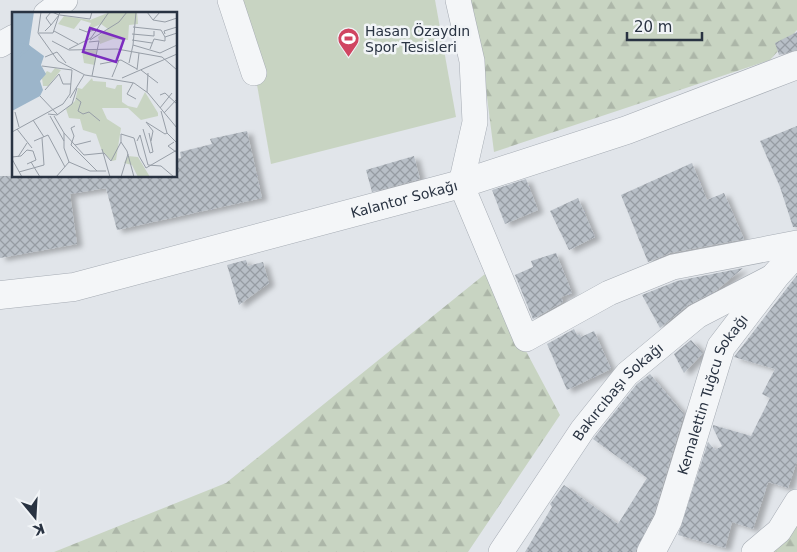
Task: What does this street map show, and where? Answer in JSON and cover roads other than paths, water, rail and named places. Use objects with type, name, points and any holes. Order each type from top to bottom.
[{"type":"street","points":[[49,12],[65,0]]},
{"type":"street","points":[[230,0],[254,73]]},
{"type":"street","points":[[458,0],[472,61],[475,122],[461,184],[526,339],[609,293],[673,267],[797,243]]},
{"type":"street","points":[[0,45],[12,38]]},
{"type":"street","name":"Kalantor Sokağı","points":[[0,295],[74,287],[461,184],[628,130],[797,65]]},
{"type":"street","name":"Kemalettin Tuğcu Sokağı","points":[[651,552],[668,520],[720,347],[776,275],[797,252]]},
{"type":"street","name":"Bakırcıbaşı Sokağı","points":[[501,552],[583,429],[627,374],[697,316],[776,275]]},
{"type":"street","points":[[754,552],[779,531],[797,502]]},
{"type":"place","name":"Hasan Özaydın Spor Tesisleri","points":[[349,58]]}]
